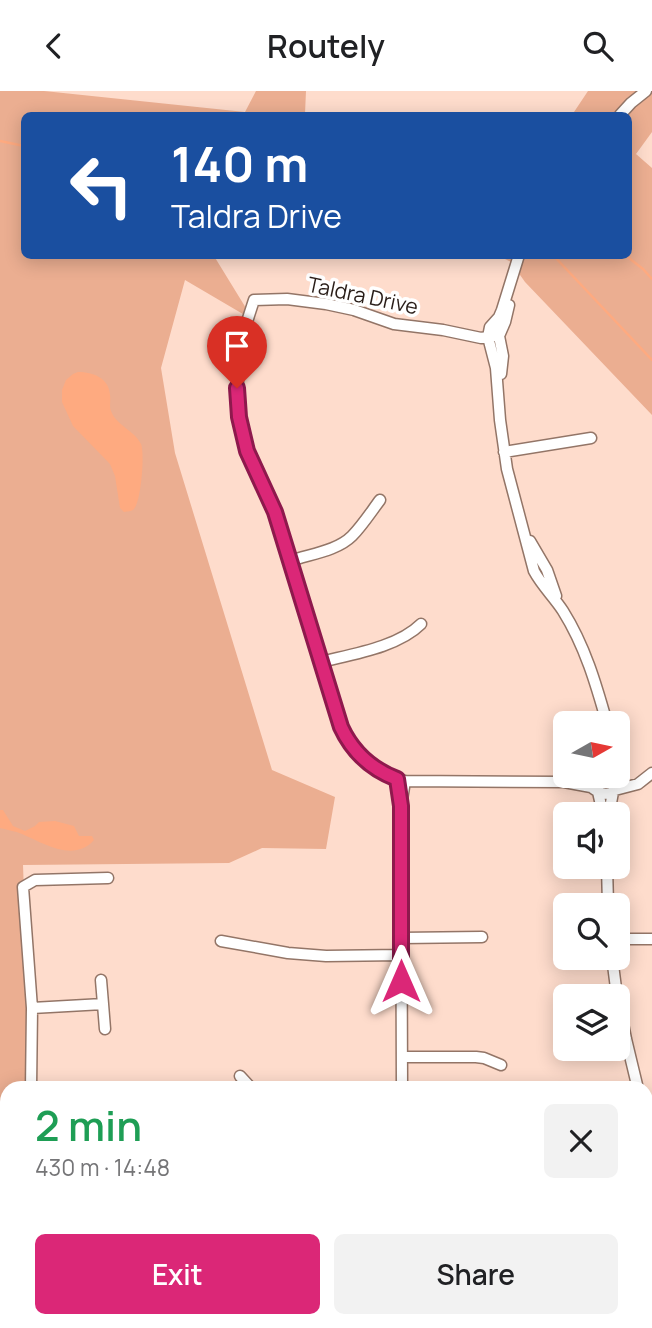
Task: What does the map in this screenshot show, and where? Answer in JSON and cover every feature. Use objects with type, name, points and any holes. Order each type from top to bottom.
[{"type":"street","points":[[631,103],[636,91]]},
{"type":"street","points":[[623,112],[646,91]]},
{"type":"street","points":[[518,259],[510,285],[507,315],[491,334],[504,452],[521,523],[547,569],[562,610],[586,655],[604,711]]},
{"type":"street","name":"Taldra Drive","points":[[491,334],[394,324],[327,304],[286,299],[254,300],[243,334],[238,363],[239,417],[247,451],[275,512],[338,718],[346,738],[358,754],[372,767],[401,780],[553,782]]},
{"type":"street","points":[[504,452],[592,438]]},
{"type":"street","points":[[290,561],[344,542],[380,500]]},
{"type":"street","points":[[321,662],[395,642],[411,634],[421,624]]},
{"type":"street","points":[[598,692],[599,711]]},
{"type":"street","points":[[630,778],[651,774]]},
{"type":"street","points":[[614,791],[638,784],[651,774]]},
{"type":"street","points":[[401,780],[402,1081]]},
{"type":"street","name":"Taldra Drive","points":[[593,788],[605,794],[614,791]]},
{"type":"street","points":[[596,788],[600,802]]},
{"type":"street","points":[[612,802],[615,788]]},
{"type":"street","points":[[31,1081],[32,1008],[23,887],[35,880],[108,878]]},
{"type":"street","points":[[401,938],[482,937]]},
{"type":"street","points":[[630,939],[652,939]]},
{"type":"street","points":[[221,941],[288,953],[326,956],[401,955]]},
{"type":"street","points":[[102,980],[104,1029]]},
{"type":"street","points":[[32,1008],[103,1004]]},
{"type":"street","points":[[630,1056],[636,1081]]},
{"type":"street","points":[[401,1057],[476,1057],[501,1065]]},
{"type":"street","points":[[240,1076],[245,1081]]},
{"type":"shaded area","points":[[0,91],[44,91],[245,112],[21,112],[21,259],[216,259],[249,313],[248,317],[185,280],[161,368],[175,453],[272,770],[335,797],[326,849],[262,848],[229,863],[23,865],[31,1081],[0,1081]]},
{"type":"shaded area","points":[[256,91],[306,91],[305,112],[245,112]]},
{"type":"shaded area","points":[[588,91],[636,91],[632,101],[646,91],[652,91],[652,132],[636,154],[652,168],[652,415],[525,282],[511,262],[505,259],[632,259],[632,112],[574,112]]},
{"type":"shaded area","points":[[78,372],[94,375],[107,384],[113,416],[141,444],[143,457],[140,488],[132,511],[124,512],[120,508],[115,476],[110,464],[73,426],[62,402],[62,390],[66,380]]},
{"type":"shaded area","points":[[0,810],[3,810],[13,826],[25,831],[39,822],[55,821],[74,826],[79,836],[92,836],[94,840],[77,850],[58,849],[0,828]]},
{"type":"waterway","points":[[0,141],[21,145]]},
{"type":"waterway","points":[[557,259],[652,360]]},
{"type":"waterway","points":[[630,259],[652,279]]},
{"type":"route","points":[[237,388],[239,417],[247,451],[275,512],[341,727],[346,738],[365,761],[397,779],[401,806],[401,981]]}]
